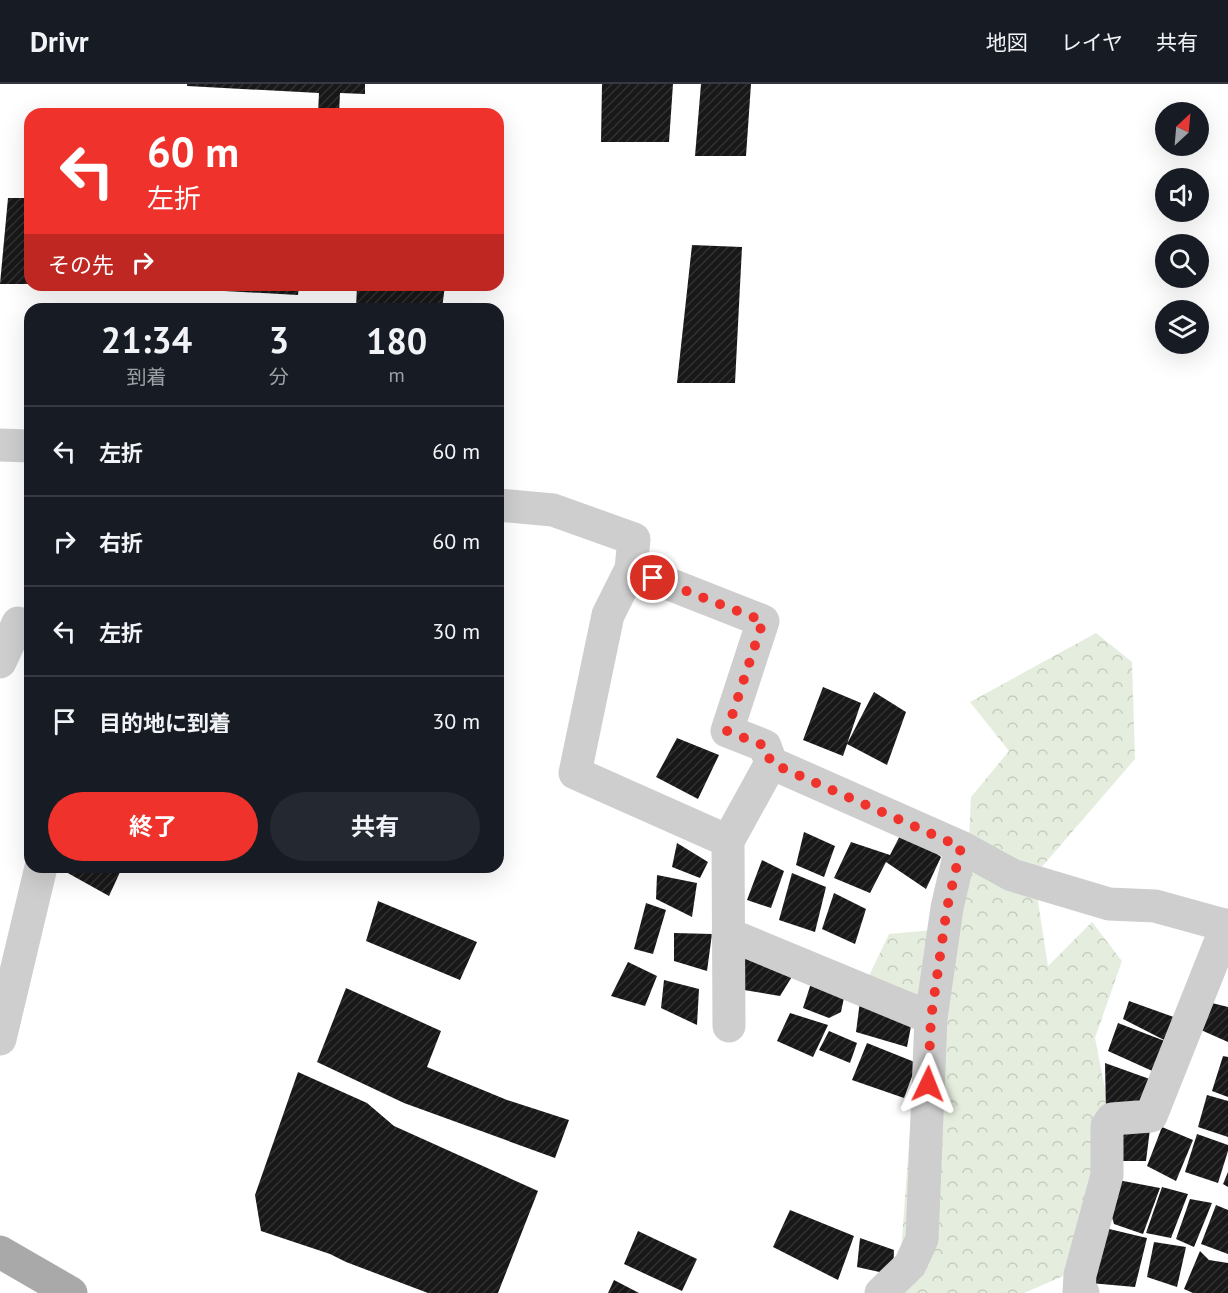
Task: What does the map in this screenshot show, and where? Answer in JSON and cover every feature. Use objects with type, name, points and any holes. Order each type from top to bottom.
[{"type":"main road","points":[[0,1252],[52,1289]]},
{"type":"street","points":[[0,445],[24,446]]},
{"type":"street","points":[[504,506],[553,510],[634,539],[631,569],[608,615],[575,773],[728,841]]},
{"type":"street","points":[[631,569],[763,621],[727,731],[765,746],[771,763],[961,847],[1012,875],[1109,904],[1155,906],[1228,926],[1151,1116],[1112,1119],[1107,1126],[1107,1175],[1080,1275],[1079,1292],[1083,1293]]},
{"type":"street","points":[[0,662],[18,623],[24,626]]},
{"type":"street","points":[[729,1026],[728,841],[771,763]]},
{"type":"street","points":[[881,1293],[910,1265],[922,1239],[931,1018],[947,908],[961,847]]},
{"type":"street","points":[[0,1040],[40,873]]},
{"type":"street","points":[[728,934],[931,1018]]},
{"type":"green space","points":[[1096,633],[1132,662],[1135,759],[1034,876],[1048,966],[1092,922],[1122,961],[1095,1038],[1106,1094],[1102,1171],[1068,1274],[1024,1293],[898,1293],[919,1007],[867,980],[889,934],[933,930],[968,860],[971,797],[1009,751],[970,702]]},
{"type":"building","points":[[187,84],[365,84],[365,94],[340,93],[339,108],[318,108],[319,93],[187,86]]},
{"type":"building","points":[[602,84],[673,84],[669,142],[601,142]]},
{"type":"building","points":[[701,84],[751,84],[746,156],[695,156]]},
{"type":"building","points":[[8,198],[24,198],[24,284],[0,284]]},
{"type":"building","points":[[692,245],[742,247],[735,383],[677,383]]},
{"type":"building","points":[[224,291],[298,291],[298,295]]},
{"type":"building","points":[[357,291],[444,291],[443,303],[356,303]]},
{"type":"building","points":[[823,687],[861,703],[843,756],[803,740]]},
{"type":"building","points":[[874,692],[906,712],[887,765],[847,744]]},
{"type":"building","points":[[677,738],[719,755],[698,799],[656,777]]},
{"type":"building","points":[[904,828],[941,857],[926,889],[886,862],[870,893],[834,878],[851,842],[890,855]]},
{"type":"building","points":[[804,832],[835,846],[824,877],[796,865]]},
{"type":"building","points":[[677,843],[708,862],[700,878],[672,867]]},
{"type":"building","points":[[762,860],[784,871],[771,908],[747,900]]},
{"type":"building","points":[[68,873],[120,873],[109,896]]},
{"type":"building","points":[[792,873],[826,887],[815,932],[779,920]]},
{"type":"building","points":[[657,875],[697,883],[692,917],[656,899]]},
{"type":"building","points":[[834,893],[866,909],[855,944],[822,929]]},
{"type":"building","points":[[378,901],[477,942],[460,980],[366,941]]},
{"type":"building","points":[[646,903],[666,910],[653,954],[634,949]]},
{"type":"building","points":[[674,933],[712,934],[707,971],[674,961]]},
{"type":"building","points":[[743,952],[798,967],[780,996],[738,989]]},
{"type":"building","points":[[628,962],[657,976],[645,1006],[611,996]]},
{"type":"building","points":[[813,977],[846,988],[841,1012],[829,1018],[803,1008]]},
{"type":"building","points":[[664,980],[699,989],[697,1025],[661,1008]]},
{"type":"building","points":[[346,988],[441,1031],[427,1067],[507,1100],[569,1120],[555,1158],[404,1103],[317,1062]]},
{"type":"building","points":[[860,1001],[912,1021],[907,1047],[856,1032]]},
{"type":"building","points":[[1129,1001],[1182,1020],[1159,1074],[1108,1051],[1118,1023],[1170,1043],[1123,1019]]},
{"type":"building","points":[[1204,1001],[1228,1007],[1228,1042],[1192,1026]]},
{"type":"building","points":[[790,1013],[828,1025],[813,1057],[777,1041]]},
{"type":"building","points":[[829,1031],[857,1043],[850,1063],[819,1050]]},
{"type":"building","points":[[867,1043],[917,1063],[904,1098],[852,1080]]},
{"type":"building","points":[[1223,1056],[1228,1057],[1228,1097],[1212,1091]]},
{"type":"building","points":[[1105,1063],[1158,1082],[1148,1115],[1106,1111]]},
{"type":"building","points":[[298,1072],[367,1103],[394,1126],[538,1191],[498,1293],[428,1293],[330,1254],[261,1231],[255,1195]]},
{"type":"building","points":[[1207,1095],[1228,1101],[1228,1137],[1198,1127]]},
{"type":"building","points":[[1151,1121],[1146,1161],[1111,1161],[1109,1126]]},
{"type":"building","points":[[1162,1127],[1193,1140],[1176,1181],[1147,1166]]},
{"type":"building","points":[[1197,1134],[1228,1145],[1218,1183],[1185,1172]]},
{"type":"building","points":[[1228,1172],[1228,1187],[1223,1184]]},
{"type":"building","points":[[1118,1180],[1160,1188],[1143,1234],[1114,1224],[1111,1214]]},
{"type":"building","points":[[1162,1187],[1188,1194],[1171,1238],[1146,1233]]},
{"type":"building","points":[[1190,1199],[1212,1203],[1194,1247],[1176,1239]]},
{"type":"building","points":[[1216,1205],[1228,1210],[1228,1254],[1201,1244]]},
{"type":"building","points":[[790,1210],[854,1236],[838,1280],[773,1247]]},
{"type":"building","points":[[1105,1228],[1147,1238],[1135,1287],[1090,1283]]},
{"type":"building","points":[[638,1231],[697,1259],[682,1291],[624,1264]]},
{"type":"building","points":[[860,1238],[894,1250],[893,1275],[857,1267]]},
{"type":"building","points":[[1154,1242],[1186,1247],[1177,1287],[1147,1277]]},
{"type":"building","points":[[1200,1251],[1209,1260],[1228,1263],[1228,1293],[1193,1293],[1184,1289]]},
{"type":"building","points":[[614,1280],[639,1293],[608,1293]]},
{"type":"route","points":[[653,578],[763,621],[727,731],[765,746],[771,763],[961,847],[947,908],[931,1018],[928,1084]]}]
